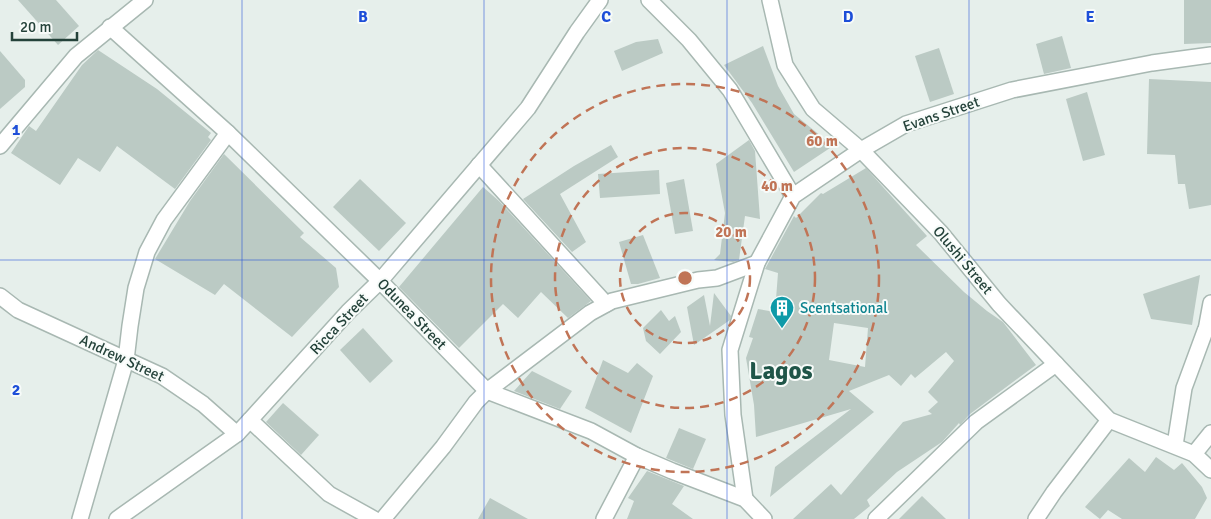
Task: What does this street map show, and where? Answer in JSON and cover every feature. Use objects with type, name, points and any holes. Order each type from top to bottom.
[{"type":"street","points":[[0,146],[76,56],[145,0]]},
{"type":"street","name":"Ricca Street","points":[[117,519],[237,434],[348,312],[380,281],[528,108],[576,32],[600,0]]},
{"type":"street","points":[[649,0],[690,40],[730,90],[793,196]]},
{"type":"street","name":"Olushi Street","points":[[770,0],[785,65],[813,109],[861,150],[941,233],[999,304],[1109,420],[1194,454],[1211,470]]},
{"type":"street","name":"Odunea Street","points":[[110,27],[228,133],[380,281],[486,391],[591,431],[637,456],[745,499],[764,519]]},
{"type":"street","name":"Evans Street","points":[[745,499],[733,415],[730,350],[757,263],[793,196],[861,150],[906,124],[1012,90],[1152,63],[1211,55]]},
{"type":"street","points":[[80,519],[126,360],[136,288],[148,252],[164,220],[228,133]]},
{"type":"street","points":[[479,165],[606,304]]},
{"type":"street","points":[[383,519],[443,447],[486,391],[590,312],[606,304],[628,297],[698,280],[717,278],[757,263]]},
{"type":"street","name":"Andrew Street","points":[[0,296],[18,310],[162,376],[203,404],[237,434]]},
{"type":"street","points":[[1175,445],[1184,388],[1208,326],[1211,303]]},
{"type":"street","points":[[876,519],[976,422],[1056,364]]},
{"type":"street","points":[[250,420],[329,494],[374,519]]},
{"type":"street","points":[[1036,519],[1054,492],[1109,420]]},
{"type":"street","points":[[1194,454],[1211,433]]},
{"type":"street","points":[[604,519],[637,456]]},
{"type":"building","points":[[18,0],[56,0],[79,26],[58,45]]},
{"type":"building","points":[[1184,0],[1211,0],[1211,43],[1184,44]]},
{"type":"building","points":[[1062,36],[1071,68],[1044,74],[1036,44]]},
{"type":"building","points":[[658,39],[663,53],[622,71],[614,51],[636,42]]},
{"type":"building","points":[[763,46],[778,86],[794,114],[833,146],[794,172],[752,103],[724,65]]},
{"type":"building","points":[[939,48],[954,94],[930,102],[915,56]]},
{"type":"building","points":[[98,50],[157,89],[211,133],[208,137],[211,140],[175,189],[117,146],[100,172],[78,158],[60,185],[11,153],[29,126],[36,131],[82,65]]},
{"type":"building","points":[[0,51],[25,80],[25,87],[0,109]]},
{"type":"building","points":[[1149,79],[1211,82],[1211,205],[1189,209],[1185,184],[1178,184],[1175,155],[1147,154]]},
{"type":"building","points":[[1087,92],[1105,155],[1083,161],[1066,99]]},
{"type":"building","points":[[749,140],[755,151],[760,219],[745,216],[739,260],[733,262],[714,260],[720,254],[725,213],[716,164]]},
{"type":"building","points":[[611,145],[618,157],[560,194],[586,242],[572,252],[523,199]]},
{"type":"building","points":[[224,154],[304,233],[300,237],[336,268],[339,287],[292,337],[224,284],[215,295],[155,259],[190,201]]},
{"type":"building","points":[[866,168],[927,236],[916,245],[964,292],[1003,322],[1036,365],[970,414],[960,425],[959,423],[942,442],[897,472],[867,500],[870,506],[854,519],[793,519],[831,484],[841,495],[903,422],[932,414],[928,411],[938,402],[928,392],[954,361],[946,352],[915,378],[911,374],[901,386],[889,375],[849,391],[874,412],[770,497],[775,467],[851,409],[756,437],[754,405],[746,358],[753,338],[749,337],[758,309],[775,312],[778,273],[765,269],[794,216],[796,218],[821,193],[823,194]],"holes":[[[834,323],[868,328],[865,367],[829,360]]]},
{"type":"building","points":[[659,170],[660,194],[600,198],[598,174]]},
{"type":"building","points":[[360,179],[406,223],[379,251],[333,207]]},
{"type":"building","points":[[684,179],[693,231],[675,234],[666,183]]},
{"type":"building","points":[[483,187],[499,201],[591,301],[568,318],[541,292],[518,318],[503,304],[459,348],[399,287]]},
{"type":"building","points":[[643,235],[660,278],[631,284],[619,242]]},
{"type":"building","points":[[1200,275],[1192,325],[1151,319],[1143,294]]},
{"type":"building","points":[[714,293],[731,316],[730,320],[694,345],[687,307],[704,295],[710,326]]},
{"type":"building","points":[[661,310],[669,321],[675,316],[681,332],[660,354],[646,341],[643,328]]},
{"type":"building","points":[[363,328],[393,361],[370,383],[340,350]]},
{"type":"building","points":[[603,360],[628,373],[637,363],[653,376],[631,433],[585,408]]},
{"type":"building","points":[[532,371],[572,391],[560,409],[514,391]]},
{"type":"building","points":[[283,403],[319,435],[301,455],[266,422]]},
{"type":"building","points":[[679,428],[706,439],[693,469],[666,458]]},
{"type":"building","points":[[1156,457],[1174,470],[1182,463],[1202,487],[1207,498],[1195,519],[1122,519],[1108,510],[1100,519],[1085,507],[1129,458],[1145,472]]},
{"type":"building","points":[[647,471],[684,486],[672,504],[693,519],[627,519],[634,501],[628,498]]},
{"type":"building","points":[[922,496],[946,519],[899,519]]},
{"type":"building","points":[[490,498],[528,519],[478,519]]},
{"type":"place","name":"Scentsational","points":[[782,329]]},
{"type":"district","name":"Lagos","points":[[781,370]]}]
